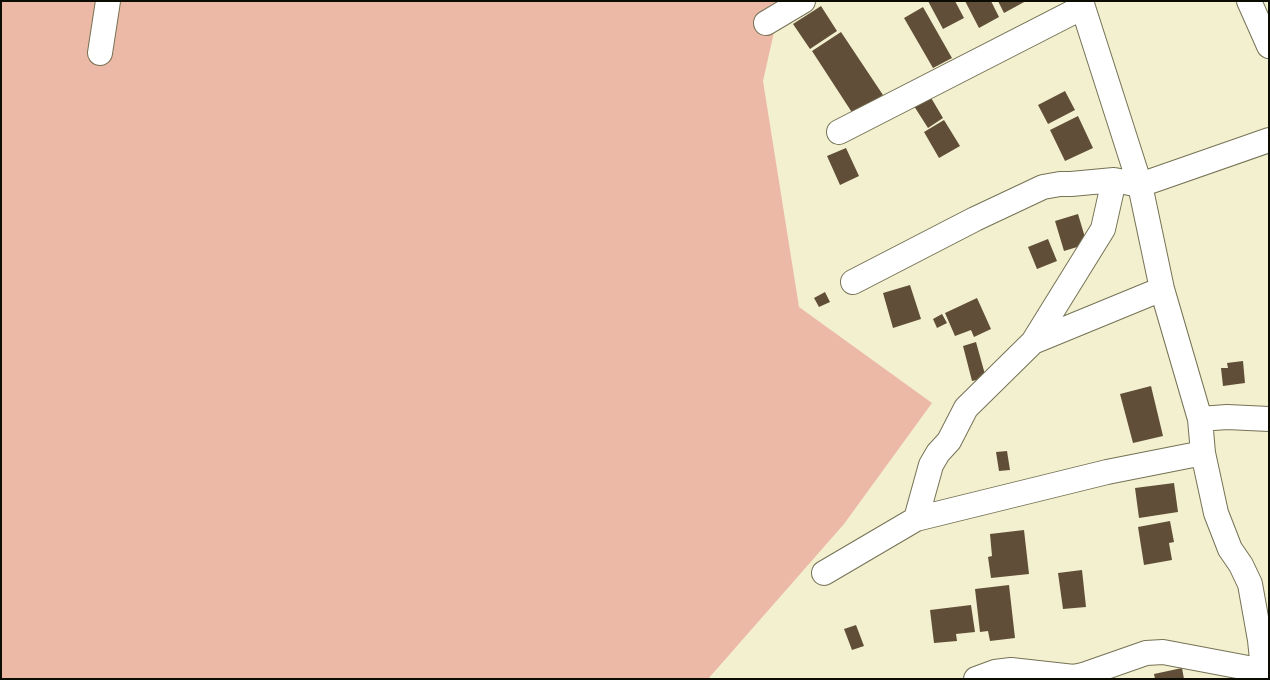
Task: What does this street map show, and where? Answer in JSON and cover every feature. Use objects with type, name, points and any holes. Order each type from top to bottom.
[{"type":"street","points":[[100,53],[108,1]]},
{"type":"street","points":[[766,23],[803,1]]},
{"type":"street","points":[[1250,1],[1269,46]]},
{"type":"street","points":[[838,132],[1082,4],[1140,184],[1162,289],[1200,419],[1203,453],[1216,513],[1230,549],[1241,565],[1250,584],[1265,674],[1163,652],[1146,653],[1083,676],[1074,677],[1011,670],[995,672],[976,679]]},
{"type":"street","points":[[853,282],[975,219],[1043,187],[1114,180],[1140,184],[1269,140]]},
{"type":"street","points":[[916,519],[931,466],[938,453],[949,441],[966,408],[1033,342],[1103,230],[1114,180]]},
{"type":"street","points":[[1033,342],[1162,289]]},
{"type":"street","points":[[1200,419],[1227,417],[1269,419]]},
{"type":"street","points":[[824,573],[916,519],[1107,472],[1203,453]]},
{"type":"shaded area","points":[[1,1],[781,1],[763,81],[799,307],[932,403],[844,524],[708,679],[1,679]]},
{"type":"building","points":[[928,1],[955,1],[964,18],[943,29]]},
{"type":"building","points":[[965,1],[991,1],[999,17],[979,28]]},
{"type":"building","points":[[998,1],[1026,1],[1004,13]]},
{"type":"building","points":[[821,6],[837,31],[810,49],[793,24]]},
{"type":"building","points":[[923,7],[952,58],[933,68],[904,18]]},
{"type":"building","points":[[841,32],[883,95],[853,114],[812,51]]},
{"type":"building","points":[[1065,91],[1075,110],[1048,124],[1038,105]]},
{"type":"building","points":[[930,96],[943,118],[928,128],[914,106]]},
{"type":"building","points":[[1078,116],[1093,148],[1065,161],[1050,130]]},
{"type":"building","points":[[944,120],[960,146],[939,158],[924,132]]},
{"type":"building","points":[[846,148],[859,176],[840,185],[827,156]]},
{"type":"building","points":[[1078,214],[1087,244],[1064,251],[1055,221]]},
{"type":"building","points":[[1048,239],[1057,261],[1037,269],[1028,247]]},
{"type":"building","points":[[910,285],[921,319],[893,328],[883,293]]},
{"type":"building","points":[[825,292],[830,302],[819,307],[814,298]]},
{"type":"building","points":[[977,298],[991,329],[974,337],[971,330],[955,336],[945,313]]},
{"type":"building","points":[[942,314],[947,323],[937,328],[933,319]]},
{"type":"building","points":[[976,342],[986,378],[972,381],[963,346]]},
{"type":"building","points":[[1243,361],[1245,383],[1223,386],[1221,368],[1228,368],[1227,363]]},
{"type":"building","points":[[1151,386],[1163,436],[1133,443],[1120,394]]},
{"type":"building","points":[[1007,451],[1010,470],[999,471],[996,452]]},
{"type":"building","points":[[1174,483],[1178,512],[1139,518],[1135,488]]},
{"type":"building","points":[[1170,521],[1174,542],[1169,543],[1172,560],[1144,565],[1138,527]]},
{"type":"building","points":[[1024,530],[1029,574],[991,578],[988,557],[992,556],[990,534]]},
{"type":"building","points":[[1082,570],[1086,607],[1063,609],[1058,573]]},
{"type":"building","points":[[1009,585],[1015,638],[990,641],[988,631],[980,632],[975,589]]},
{"type":"building","points":[[971,605],[975,632],[956,634],[957,641],[934,643],[930,610]]},
{"type":"building","points":[[856,625],[864,646],[852,650],[844,629]]},
{"type":"building","points":[[1182,668],[1184,679],[1155,679],[1154,674]]}]
